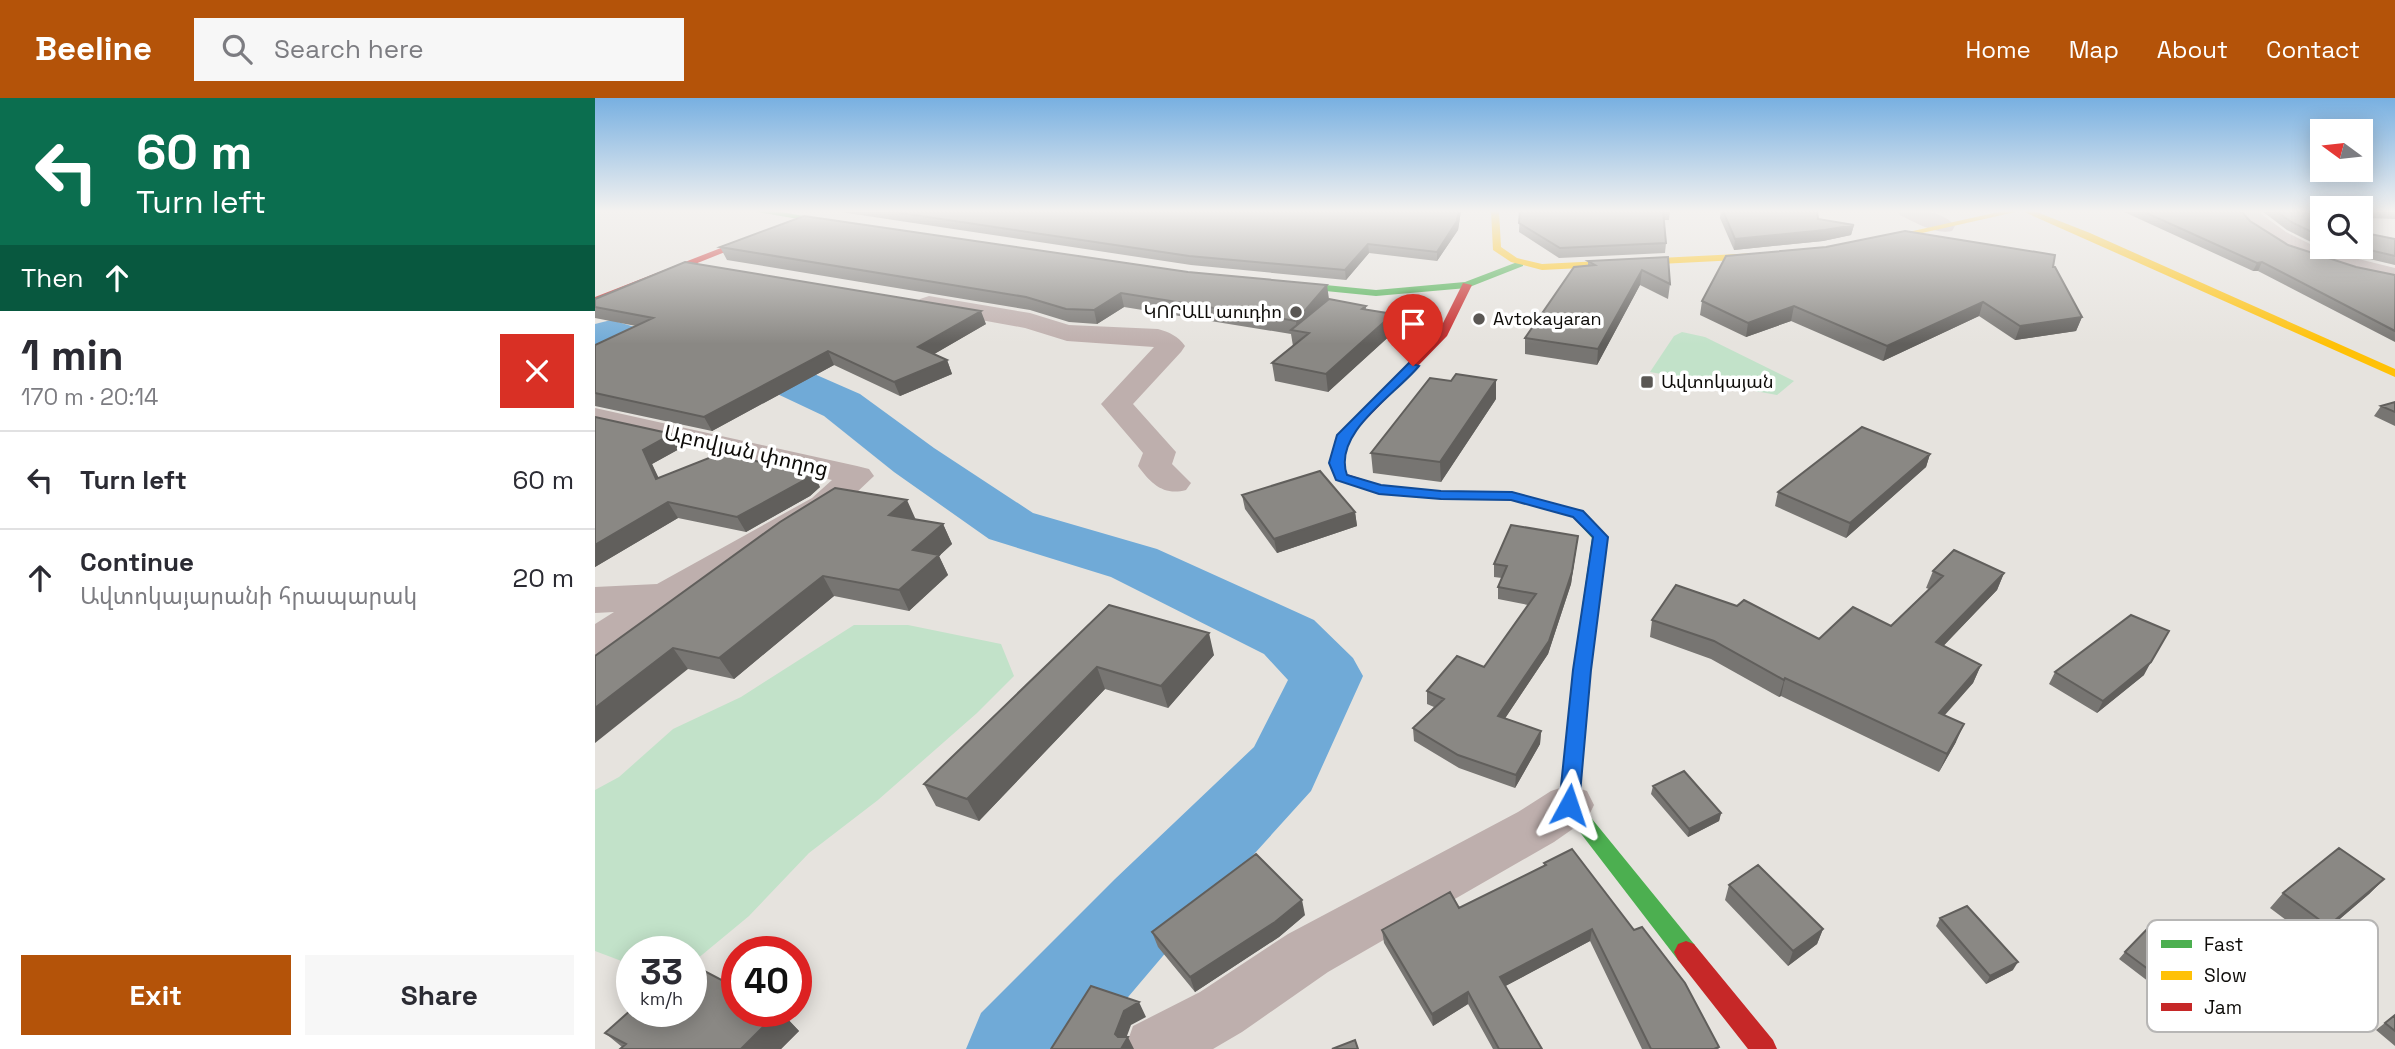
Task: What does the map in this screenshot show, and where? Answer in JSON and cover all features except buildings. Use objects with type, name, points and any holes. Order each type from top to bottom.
[{"type":"main road","points":[[595,300],[711,255]]},
{"type":"main road","points":[[1503,255],[1520,264],[1549,268],[1759,255]]},
{"type":"main road","points":[[2132,255],[2395,373]]},
{"type":"main road","points":[[1257,281],[1376,293],[1467,285],[1520,264]]},
{"type":"main road","points":[[1467,285],[1443,334],[1344,435],[1336,463],[1341,477],[1379,489],[1441,495],[1512,496],[1578,514],[1600,537],[1582,670],[1569,805],[1764,1049]]},
{"type":"street","points":[[2316,255],[2348,267],[2395,275]]},
{"type":"street","points":[[689,264],[743,273]]},
{"type":"street","points":[[907,300],[1030,321],[1067,333],[1157,337],[1171,346],[1116,404],[1160,452],[1154,466],[1174,483]]},
{"type":"street","name":"Աբովյան փողոց","points":[[595,417],[857,476],[824,505],[665,597]]},
{"type":"street","points":[[595,600],[665,597]]},
{"type":"street","points":[[595,644],[665,597]]},
{"type":"street","points":[[1155,1048],[1221,1012],[1308,953],[1536,827],[1569,805]]},
{"type":"green space","points":[[1682,332],[1705,337],[1794,381],[1777,395],[1650,372],[1674,336]]},
{"type":"green space","points":[[854,625],[908,625],[1001,644],[1014,676],[977,713],[878,800],[809,853],[749,916],[725,936],[721,936],[721,939],[707,951],[707,936],[616,936],[616,959],[595,951],[595,790],[619,777],[673,729],[741,697]]},
{"type":"waterway","points":[[611,334],[677,354],[763,369],[842,405],[914,460],[1011,526],[1134,563],[1289,637],[1327,676],[1283,769],[1147,908],[1017,1049]]},
{"type":"traffic: fast","points":[[1275,283],[1376,293],[1467,285],[1520,264]]},
{"type":"traffic: fast","points":[[1544,505],[1578,514],[1600,537],[1582,670],[1569,805],[1686,952]]},
{"type":"traffic: slow","points":[[1506,255],[1527,264],[1549,268],[1770,255]]},
{"type":"traffic: slow","points":[[2132,255],[2395,373]]},
{"type":"traffic: jam","points":[[595,301],[711,255]]},
{"type":"traffic: jam","points":[[1467,285],[1443,334],[1344,435],[1336,462],[1341,477],[1379,489],[1441,495],[1512,496],[1544,505]]},
{"type":"traffic: jam","points":[[1686,952],[1764,1049]]},
{"type":"place","name":"ԿՈՐԱԼԼ աուդիո","points":[[1296,312]]},
{"type":"place","name":"Avtokayaran","points":[[1479,319]]},
{"type":"place","name":"Ավտոկայան","points":[[1647,382]]},
{"type":"route","points":[[1413,366],[1344,435],[1336,463],[1341,477],[1379,489],[1441,495],[1512,496],[1578,514],[1600,537],[1582,670],[1569,805]]}]
